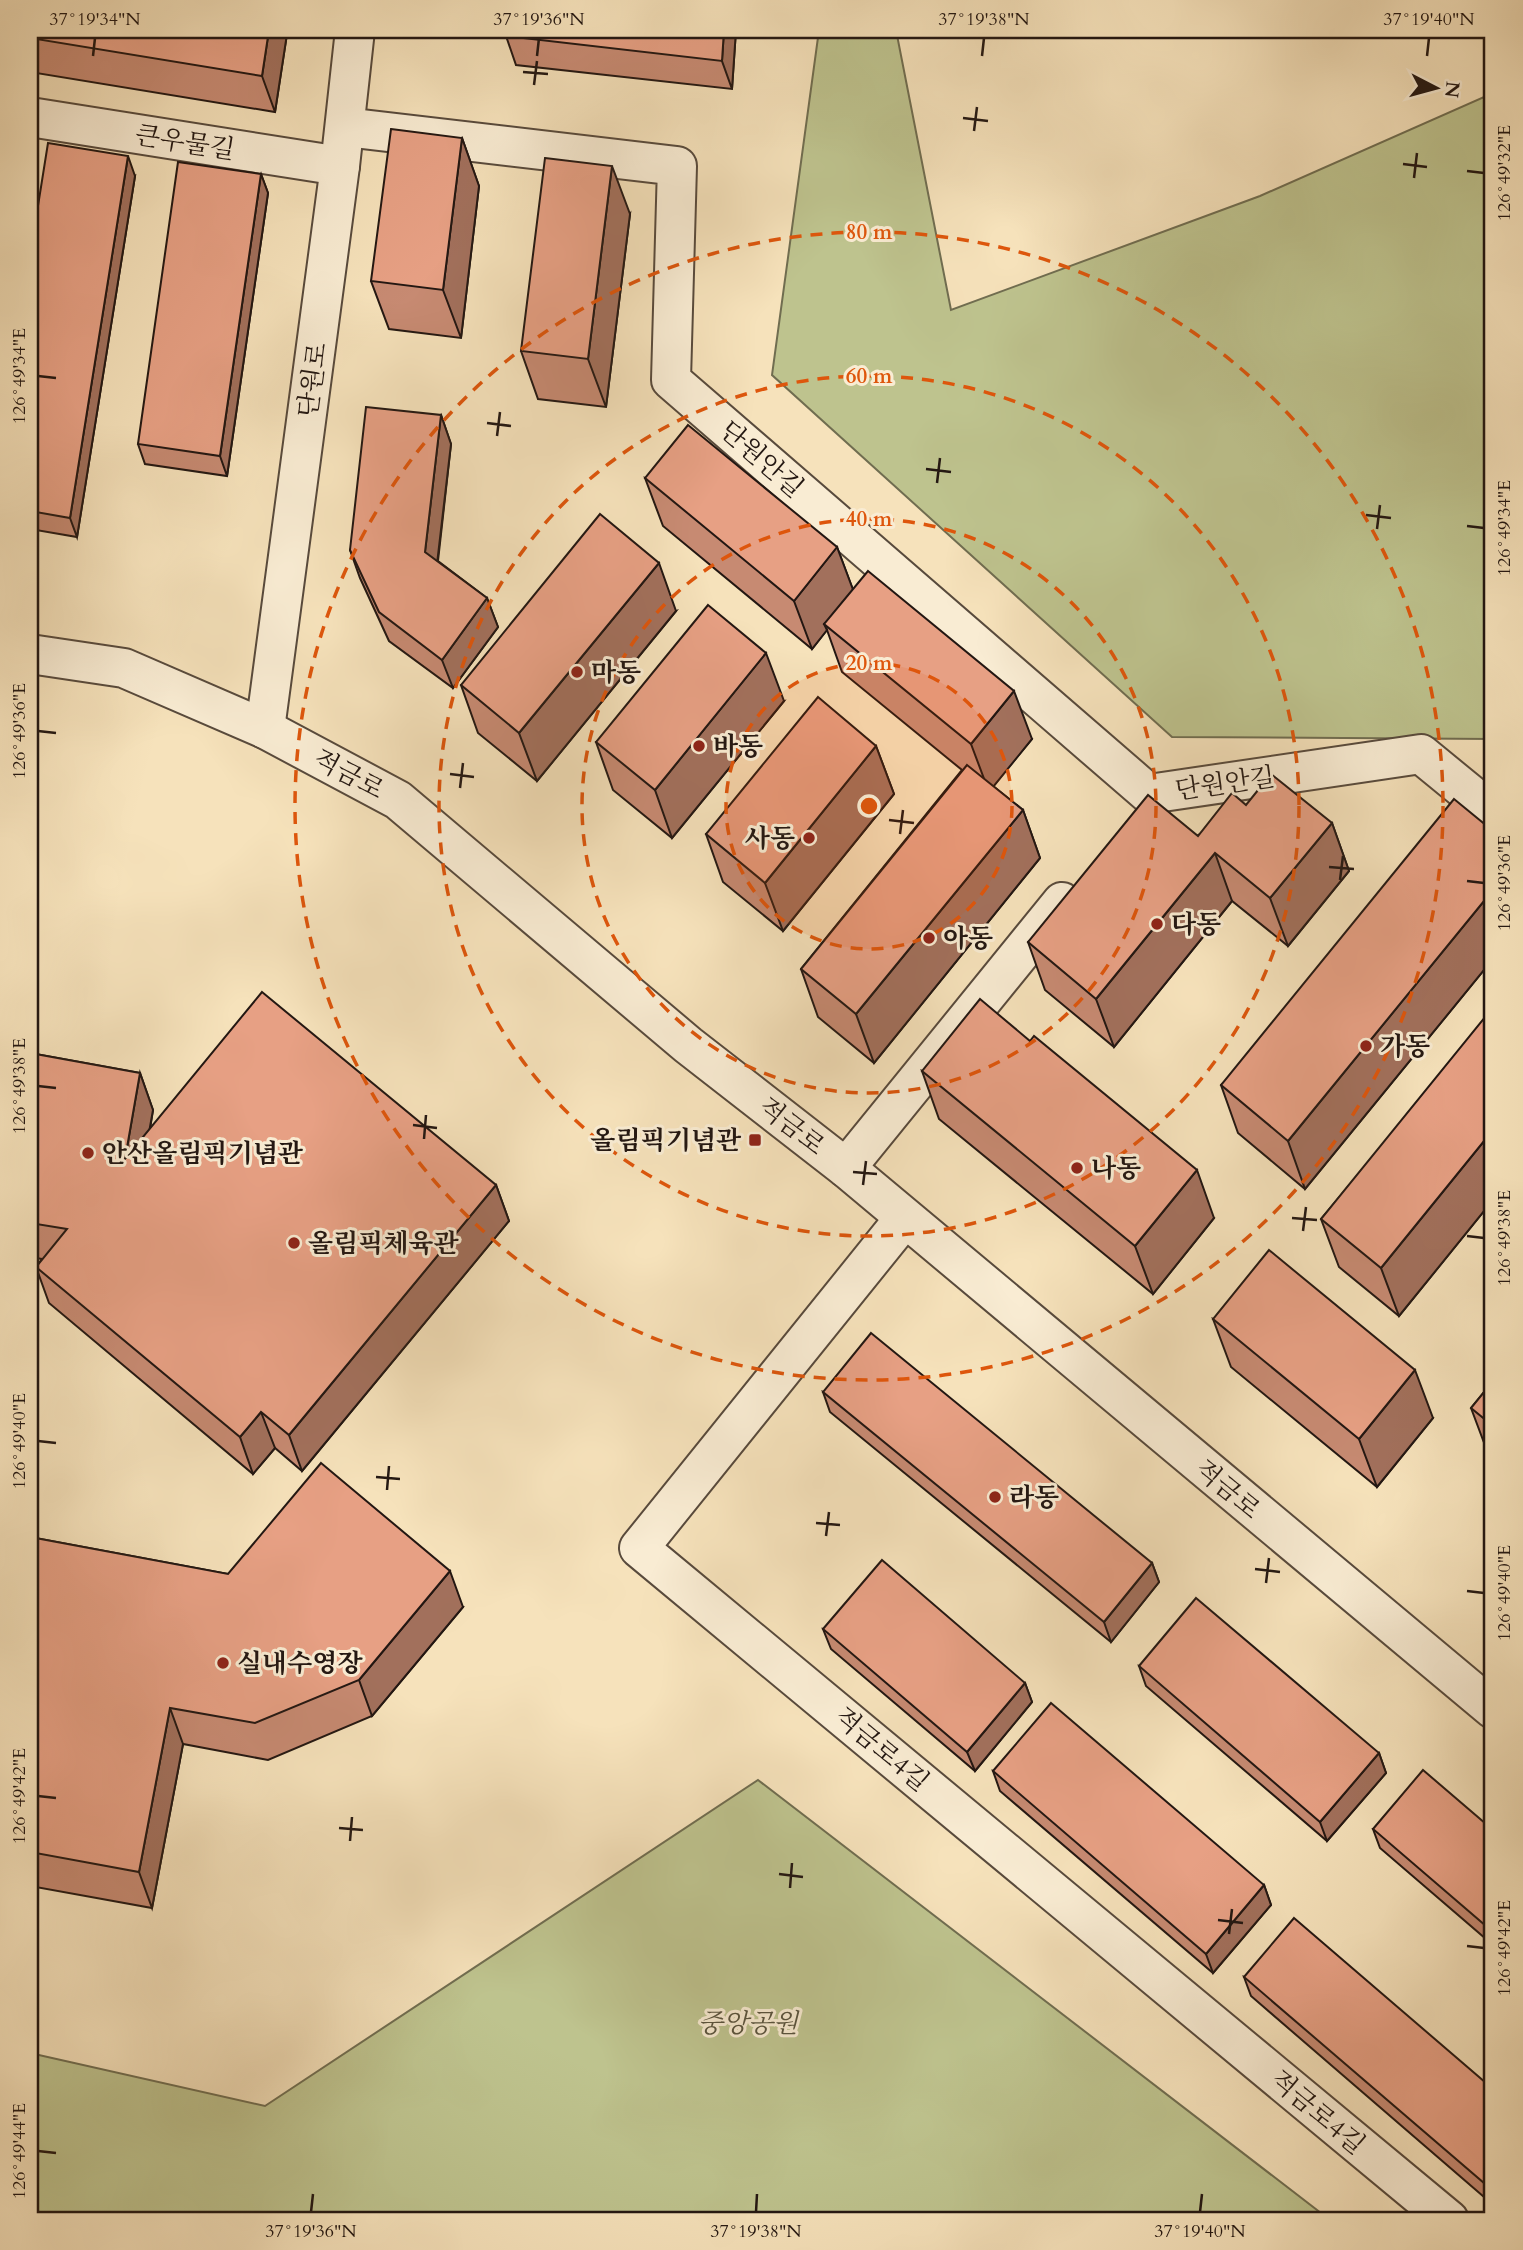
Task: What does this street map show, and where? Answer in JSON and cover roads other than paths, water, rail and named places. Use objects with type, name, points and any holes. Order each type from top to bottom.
[{"type":"street","name":"단원로","points":[[265,729],[340,166],[355,30]]},
{"type":"street","name":"큰우물길","points":[[30,117],[340,166]]},
{"type":"street","name":"단원안길","points":[[345,127],[677,166],[671,380],[1149,794],[1421,754],[1493,813]]},
{"type":"street","name":"적금로","points":[[30,654],[124,668],[265,729],[398,800],[688,1045],[846,1168],[1493,1709]]},
{"type":"street","points":[[1123,827],[1149,794]]},
{"type":"street","points":[[846,1168],[1088,870]]},
{"type":"street","name":"적금로4길","points":[[904,1219],[639,1548],[1449,2220]]},
{"type":"place","name":"마동","points":[[577,672]]},
{"type":"place","name":"바동","points":[[699,746]]},
{"type":"place","name":"사동","points":[[809,838]]},
{"type":"place","name":"다동","points":[[1157,924]]},
{"type":"place","name":"아동","points":[[929,938]]},
{"type":"place","name":"가동","points":[[1366,1046]]},
{"type":"place","name":"올림픽기념관","points":[[755,1140]]},
{"type":"place","name":"안산올림픽기념관","points":[[88,1153]]},
{"type":"place","name":"나동","points":[[1077,1168]]},
{"type":"place","name":"올림픽체육관","points":[[294,1243]]},
{"type":"place","name":"라동","points":[[995,1497]]},
{"type":"place","name":"실내수영장","points":[[223,1663]]},
{"type":"park label","name":"중앙공원","points":[[748,2023]]}]
